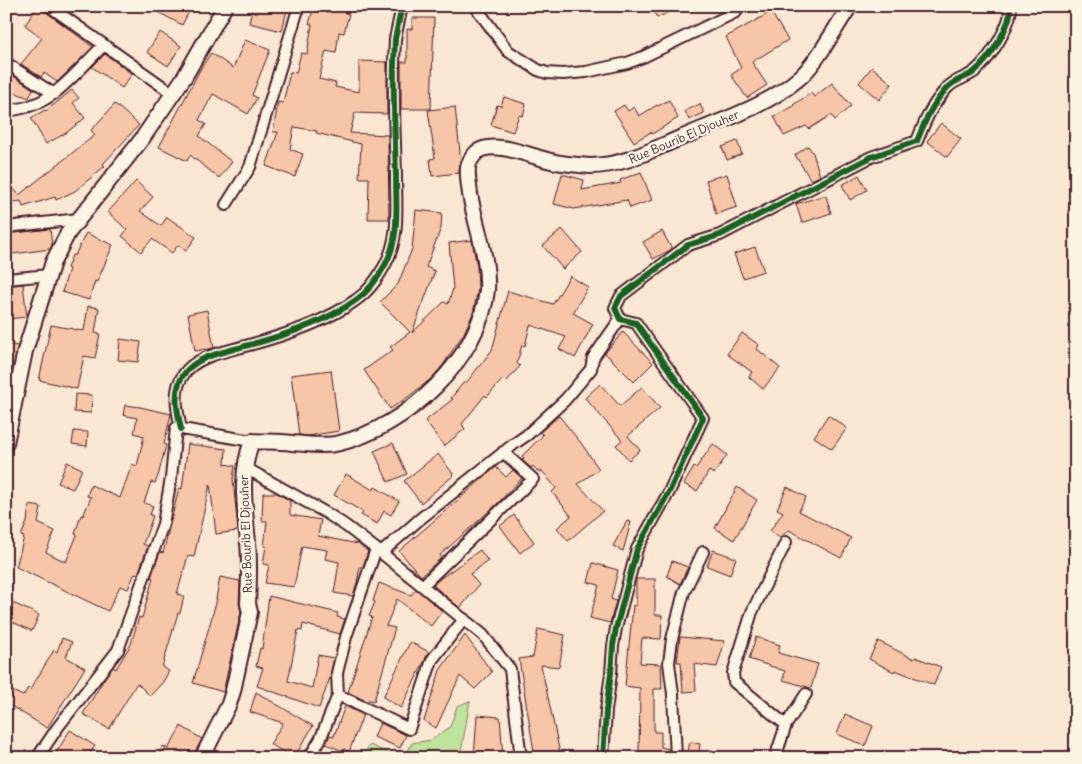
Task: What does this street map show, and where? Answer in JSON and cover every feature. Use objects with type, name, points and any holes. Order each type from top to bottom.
[{"type":"main road","points":[[6,443],[25,351],[53,262],[68,233],[142,139],[225,6]]},
{"type":"main road","name":"Rue Bourib El Djouher","points":[[202,758],[229,704],[250,612],[248,604],[248,545],[243,490],[244,467],[252,441],[328,445],[340,443],[365,434],[391,422],[416,404],[436,386],[459,360],[480,320],[487,288],[482,247],[472,209],[468,177],[468,166],[477,152],[491,148],[509,149],[552,161],[586,165],[615,164],[633,159],[743,112],[768,100],[786,88],[800,78],[809,67],[850,6]]},
{"type":"street","points":[[49,6],[172,93]]},
{"type":"street","points":[[226,205],[250,167],[299,6]]},
{"type":"street","points":[[181,428],[176,390],[183,375],[193,365],[214,355],[286,333],[338,311],[363,295],[385,266],[391,252],[395,234],[394,63],[395,39],[402,6]]},
{"type":"street","points":[[475,6],[508,51],[538,70],[547,73],[563,74],[594,70],[643,57],[736,12],[739,6]]},
{"type":"street","points":[[620,319],[615,308],[621,296],[688,245],[720,235],[871,157],[917,141],[930,110],[949,86],[974,72],[991,55],[1011,16],[1011,6]]},
{"type":"street","points":[[6,112],[22,109],[54,94],[104,45]]},
{"type":"street","points":[[6,63],[54,94]]},
{"type":"street","points":[[6,227],[79,219]]},
{"type":"street","points":[[6,279],[49,275]]},
{"type":"street","points":[[309,758],[320,740],[338,695],[337,673],[346,637],[379,551],[527,435],[565,400],[590,369],[593,358],[620,319]]},
{"type":"street","points":[[603,758],[613,646],[637,549],[669,492],[703,418],[636,323],[620,319]]},
{"type":"street","points":[[37,758],[58,727],[118,650],[162,524],[171,478],[176,428],[252,441]]},
{"type":"street","points":[[422,586],[533,479],[503,452]]},
{"type":"street","points":[[244,467],[328,514],[379,551],[483,635],[510,669],[521,758]]},
{"type":"street","points":[[786,542],[752,612],[733,674],[734,682],[786,725]]},
{"type":"street","points":[[676,758],[673,694],[669,663],[672,639],[684,592],[703,552]]},
{"type":"street","points":[[338,695],[409,728],[432,660],[464,618]]},
{"type":"street","points":[[776,758],[786,725],[806,694]]},
{"type":"green space","points":[[470,701],[460,758],[404,758],[412,743],[431,740],[450,727],[457,706]]},
{"type":"green space","points":[[370,745],[399,758],[360,758]]},
{"type":"building","points":[[38,6],[93,47],[57,82],[44,73],[41,77],[21,64],[42,38],[25,25]]},
{"type":"building","points":[[147,6],[192,6],[182,25]]},
{"type":"building","points":[[253,6],[288,6],[282,31],[249,23]]},
{"type":"building","points":[[314,6],[347,6],[345,13],[349,14],[344,33],[339,32],[336,53],[326,51],[319,79],[336,83],[335,87],[359,92],[359,61],[387,62],[387,114],[355,113],[350,133],[388,135],[389,219],[368,219],[369,178],[359,178],[361,144],[316,133],[317,131],[294,127],[290,149],[303,154],[295,177],[266,166],[278,132],[273,132],[278,102],[283,103],[290,72],[296,73],[301,53],[307,54],[312,24],[309,24]]},
{"type":"building","points":[[651,6],[681,6],[657,18]]},
{"type":"building","points":[[771,12],[788,40],[752,62],[767,85],[747,98],[731,75],[741,68],[726,37]]},
{"type":"building","points":[[412,18],[434,18],[431,109],[401,109],[401,62],[407,62],[407,29],[412,29]]},
{"type":"building","points":[[160,32],[181,46],[168,66],[147,52]]},
{"type":"building","points":[[245,40],[270,50],[252,95],[257,98],[248,114],[213,94],[199,120],[206,124],[199,136],[232,162],[219,178],[190,155],[187,161],[159,147],[211,53],[233,68]]},
{"type":"building","points":[[105,54],[132,74],[122,88],[92,67]]},
{"type":"building","points":[[872,67],[892,84],[879,100],[859,83]]},
{"type":"building","points":[[6,71],[33,89],[29,98],[6,89]]},
{"type":"building","points":[[832,83],[851,106],[835,120],[831,115],[809,129],[806,126],[784,136],[774,116],[794,106],[811,93],[814,97]]},
{"type":"building","points":[[72,90],[79,98],[73,103],[85,118],[66,133],[46,144],[31,118],[46,111]]},
{"type":"building","points":[[504,97],[526,104],[523,116],[519,115],[513,132],[491,125],[497,105],[501,106]]},
{"type":"building","points":[[669,100],[678,118],[652,134],[651,132],[634,142],[614,111],[624,105],[628,111],[634,107],[639,116]]},
{"type":"building","points":[[115,104],[139,125],[103,164],[105,166],[75,191],[56,200],[55,197],[23,207],[21,201],[6,203],[6,179],[19,195],[95,135],[91,130]]},
{"type":"building","points":[[700,104],[704,113],[689,120],[685,111]]},
{"type":"building","points":[[455,107],[460,152],[459,173],[432,176],[430,159],[435,158],[428,110]]},
{"type":"building","points":[[941,123],[961,139],[947,157],[927,141]]},
{"type":"building","points":[[737,141],[742,154],[727,160],[722,147]]},
{"type":"building","points":[[808,146],[813,153],[820,176],[811,180],[795,155]]},
{"type":"building","points":[[641,172],[652,200],[630,208],[627,200],[574,209],[554,204],[562,174],[584,180],[582,190],[621,183],[620,180]]},
{"type":"building","points":[[727,174],[737,207],[716,214],[706,180]]},
{"type":"building","points":[[859,175],[867,190],[850,200],[842,185]]},
{"type":"building","points":[[136,181],[153,197],[140,211],[161,226],[167,217],[196,237],[186,251],[178,245],[172,253],[152,239],[141,252],[122,236],[127,230],[108,212]]},
{"type":"building","points":[[826,196],[831,213],[802,223],[796,204]]},
{"type":"building","points":[[416,210],[442,213],[441,228],[426,267],[435,271],[412,333],[444,302],[448,304],[453,289],[449,243],[472,240],[477,267],[478,289],[473,313],[464,333],[443,365],[432,378],[390,409],[364,370],[393,350],[390,347],[410,332],[380,302],[398,284],[412,249]]},
{"type":"building","points":[[50,229],[52,245],[50,249],[6,255],[6,234]]},
{"type":"building","points":[[562,229],[582,252],[563,269],[543,246]]},
{"type":"building","points":[[662,231],[672,249],[653,259],[643,242]]},
{"type":"building","points":[[86,233],[113,245],[97,282],[95,281],[89,300],[62,292],[72,255],[75,255]]},
{"type":"building","points":[[755,247],[764,271],[743,278],[734,254]]},
{"type":"building","points":[[570,276],[588,287],[573,313],[593,324],[575,358],[559,349],[566,337],[530,325],[525,346],[522,345],[517,363],[520,366],[506,382],[503,379],[487,397],[485,395],[462,424],[465,429],[444,446],[425,421],[453,399],[451,398],[464,382],[466,383],[492,350],[508,291],[553,304]]},
{"type":"building","points":[[23,284],[27,317],[6,319],[6,286]]},
{"type":"building","points":[[88,306],[99,308],[95,333],[100,334],[95,358],[84,356],[77,389],[39,380],[51,325],[84,331]]},
{"type":"building","points":[[207,310],[214,348],[195,351],[188,314]]},
{"type":"building","points":[[623,332],[653,363],[634,382],[605,353]]},
{"type":"building","points":[[742,333],[759,345],[757,349],[780,368],[763,389],[749,377],[752,372],[727,354]]},
{"type":"building","points":[[120,339],[141,342],[138,362],[118,360]]},
{"type":"building","points":[[6,344],[18,346],[13,367],[6,366]]},
{"type":"building","points":[[331,370],[339,431],[308,436],[299,435],[291,375]]},
{"type":"building","points":[[600,384],[620,406],[642,387],[660,408],[628,436],[640,450],[629,460],[616,445],[622,440],[585,398]]},
{"type":"building","points":[[75,394],[92,395],[91,413],[74,412]]},
{"type":"building","points":[[125,405],[171,414],[158,476],[155,483],[151,482],[144,503],[153,506],[150,515],[153,516],[143,544],[148,546],[138,574],[135,573],[128,589],[120,586],[108,611],[16,567],[24,537],[21,536],[27,522],[29,505],[41,507],[38,523],[55,531],[46,552],[66,562],[77,535],[75,534],[81,515],[83,516],[91,497],[87,496],[91,485],[120,498],[132,464],[137,466],[144,436],[134,433],[137,418],[123,415]]},
{"type":"building","points":[[828,415],[847,428],[832,449],[814,437]]},
{"type":"building","points":[[559,416],[599,469],[578,484],[603,511],[568,541],[557,528],[571,516],[552,492],[556,488],[542,471],[539,473],[533,466],[531,468],[522,460],[524,458],[522,456],[543,435],[540,432]]},
{"type":"building","points":[[74,431],[88,432],[87,446],[72,444]]},
{"type":"building","points":[[393,443],[407,474],[388,482],[374,451]]},
{"type":"building","points":[[188,444],[226,449],[225,464],[235,466],[233,479],[238,531],[216,534],[210,484],[194,557],[188,556],[177,594],[184,596],[162,667],[169,671],[163,682],[150,696],[137,683],[109,729],[83,714],[106,676],[113,667],[116,669],[131,644],[139,617],[142,618],[153,578],[151,577],[160,552],[163,553],[179,488],[182,489]]},
{"type":"building","points":[[713,444],[727,455],[714,474],[709,471],[697,491],[684,484],[694,467],[696,468]]},
{"type":"building","points":[[438,454],[454,475],[421,503],[404,481]]},
{"type":"building","points":[[67,462],[82,469],[73,489],[58,483]]},
{"type":"building","points":[[496,467],[506,477],[513,470],[522,478],[497,504],[440,555],[441,558],[421,576],[399,551]]},
{"type":"building","points":[[346,474],[373,490],[375,487],[399,501],[391,515],[384,511],[377,524],[361,515],[363,512],[334,495]]},
{"type":"building","points":[[737,487],[757,500],[734,540],[715,528]]},
{"type":"building","points":[[787,487],[806,497],[799,511],[851,538],[841,558],[789,530],[780,538],[770,531],[783,512],[777,509]]},
{"type":"building","points":[[263,493],[277,493],[290,501],[290,515],[321,520],[318,536],[358,544],[368,551],[363,567],[360,567],[353,596],[334,593],[339,562],[325,559],[327,550],[302,546],[294,587],[265,583],[269,565],[263,564],[267,521],[262,521]]},
{"type":"building","points":[[514,515],[534,542],[520,553],[500,526]]},
{"type":"building","points":[[627,521],[631,522],[623,551],[613,546]]},
{"type":"building","points":[[480,550],[488,561],[470,574],[479,585],[460,608],[433,585]]},
{"type":"building","points":[[713,550],[736,558],[730,575],[707,566]]},
{"type":"building","points":[[672,561],[688,567],[680,584],[667,576]]},
{"type":"building","points":[[593,563],[618,570],[611,599],[616,601],[610,623],[590,618],[599,585],[588,582]]},
{"type":"building","points":[[220,577],[240,581],[239,604],[241,612],[223,692],[193,683],[217,599]]},
{"type":"building","points":[[636,579],[655,579],[655,615],[662,615],[661,639],[642,638],[640,663],[661,664],[662,689],[654,689],[654,732],[661,732],[661,747],[669,749],[668,758],[642,758],[643,753],[639,752],[640,688],[625,686],[633,605],[636,606]]},
{"type":"building","points":[[379,583],[411,595],[416,589],[442,611],[431,626],[397,599],[386,626],[395,628],[374,701],[368,700],[368,702],[348,692],[372,617],[369,616],[375,602],[373,601]]},
{"type":"building","points":[[269,596],[338,613],[337,617],[345,619],[340,634],[303,624],[302,631],[298,630],[288,681],[312,688],[318,655],[334,658],[330,678],[319,708],[257,686],[263,668],[256,666],[260,648],[262,649]]},
{"type":"building","points":[[11,602],[39,615],[32,631],[6,619],[6,613]]},
{"type":"building","points":[[538,629],[565,635],[559,667],[541,665],[561,758],[535,758],[519,659],[533,657]]},
{"type":"building","points":[[465,635],[492,672],[475,689],[460,676],[436,728],[424,721],[440,670]]},
{"type":"building","points":[[680,637],[725,641],[717,667],[694,664],[696,691],[683,692],[681,662],[677,662]]},
{"type":"building","points":[[756,637],[780,645],[778,653],[818,664],[811,688],[783,680],[785,671],[749,659]]},
{"type":"building","points":[[62,638],[72,642],[66,657],[85,668],[47,728],[6,703],[6,688],[23,696],[28,688],[30,690],[54,650],[57,652]]},
{"type":"building","points":[[878,641],[914,659],[915,657],[941,667],[934,685],[895,670],[894,672],[869,659]]},
{"type":"building","points":[[410,642],[429,652],[401,708],[383,697]]},
{"type":"building","points":[[256,692],[313,726],[294,758],[270,744],[283,723],[250,712]]},
{"type":"building","points":[[345,706],[363,715],[349,752],[326,744],[330,735],[334,736]]},
{"type":"building","points":[[845,714],[873,726],[865,746],[837,734]]},
{"type":"building","points":[[477,715],[500,717],[503,758],[474,758]]},
{"type":"building","points":[[380,723],[406,735],[400,748],[374,737]]},
{"type":"building","points":[[181,726],[202,739],[192,758],[178,750],[176,754],[181,758],[156,758],[163,746],[168,749]]},
{"type":"building","points":[[70,730],[95,746],[87,758],[53,758]]},
{"type":"building","points":[[690,742],[700,744],[698,758],[687,756]]},
{"type":"cycle path","points":[[181,429],[177,407],[177,393],[180,380],[189,368],[203,359],[288,333],[331,315],[365,293],[385,265],[393,244],[396,222],[394,63],[395,39],[402,6]]},
{"type":"cycle path","points":[[603,758],[613,646],[637,549],[669,492],[703,418],[636,323],[620,319],[615,308],[621,296],[688,245],[720,235],[871,157],[917,141],[929,113],[941,95],[953,83],[974,72],[993,51],[1004,32],[1011,6]]}]
